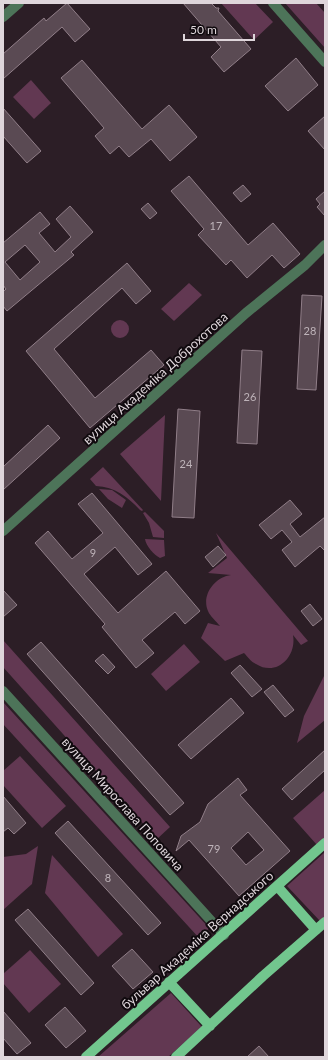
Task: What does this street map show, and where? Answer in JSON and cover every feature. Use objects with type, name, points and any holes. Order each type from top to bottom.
[{"type":"main road","name":"бульвар Академіка Вернадського","points":[[86,1057],[325,843]]},
{"type":"main road","points":[[277,886],[316,930]]},
{"type":"main road","points":[[176,1057],[263,976],[325,922]]},
{"type":"main road","points":[[169,982],[210,1026]]},
{"type":"street","points":[[3,17],[19,3]]},
{"type":"street","points":[[273,3],[325,62]]},
{"type":"street","name":"вулиця Академіка Доброхотова","points":[[3,532],[246,313],[305,265],[325,245]]},
{"type":"street","name":"вулиця Мирослава Поповича","points":[[3,691],[224,935]]},
{"type":"shaded area","points":[[221,3],[255,3],[273,22],[254,40]]},
{"type":"shaded area","points":[[285,3],[316,3],[325,13],[325,48]]},
{"type":"shaded area","points":[[31,80],[51,103],[34,119],[13,97]]},
{"type":"shaded area","points":[[189,283],[202,295],[174,321],[161,309]]},
{"type":"shaded area","points":[[120,320],[126,323],[129,329],[126,335],[120,338],[114,335],[111,329],[114,323]]},
{"type":"shaded area","points":[[165,415],[161,501],[120,454]]},
{"type":"shaded area","points":[[103,467],[143,510],[142,511],[121,494],[109,488],[96,486],[90,479]]},
{"type":"shaded area","points":[[99,489],[112,490],[126,500],[122,508],[108,499]]},
{"type":"shaded area","points":[[145,512],[164,531],[164,538],[153,537],[149,523],[143,513]]},
{"type":"shaded area","points":[[216,533],[308,641],[301,645],[293,635],[292,651],[284,663],[278,666],[271,668],[263,667],[253,662],[244,653],[225,661],[201,638],[208,623],[220,626],[208,611],[206,599],[208,593],[220,579],[231,575],[208,573],[227,558]]},
{"type":"shaded area","points":[[145,539],[164,540],[165,556],[160,558],[155,555]]},
{"type":"shaded area","points":[[3,640],[170,827],[157,839],[3,667]]},
{"type":"shaded area","points":[[184,644],[200,662],[166,691],[151,674]]},
{"type":"shaded area","points":[[325,674],[325,720],[297,743],[304,716]]},
{"type":"shaded area","points":[[3,702],[209,928],[200,939],[3,724]]},
{"type":"shaded area","points":[[20,756],[66,806],[42,828],[3,785],[3,771]]},
{"type":"shaded area","points":[[325,790],[325,838],[317,845],[293,818]]},
{"type":"shaded area","points":[[38,846],[32,884],[3,910],[3,857],[26,854]]},
{"type":"shaded area","points":[[325,852],[325,917],[320,921],[287,886]]},
{"type":"shaded area","points":[[52,855],[123,934],[98,957],[45,893]]},
{"type":"shaded area","points":[[30,950],[61,984],[29,1013],[3,983],[3,974]]},
{"type":"shaded area","points":[[171,993],[202,1027],[168,1057],[98,1057]]},
{"type":"building","points":[[67,3],[90,29],[75,42],[62,27],[3,79],[3,54],[44,18],[46,21]]},
{"type":"building","points":[[183,3],[211,3],[216,8],[219,8],[218,11],[251,49],[224,72],[211,57],[221,47]]},
{"type":"building","points":[[296,58],[318,85],[288,111],[265,86]]},
{"type":"building","points":[[82,60],[142,129],[169,105],[197,137],[170,161],[151,139],[129,157],[119,146],[110,154],[95,136],[104,128],[61,78]]},
{"type":"building","points":[[3,108],[41,151],[27,163],[3,136]]},
{"type":"building","points":[[325,116],[325,150],[308,131]]},
{"type":"building","points":[[189,176],[248,245],[273,223],[300,254],[284,268],[272,255],[247,278],[231,260],[226,265],[198,235],[204,229],[171,191]]},
{"type":"building","points":[[243,185],[251,194],[241,202],[233,193]]},
{"type":"building","points":[[325,191],[325,216],[317,207],[320,204],[316,199]]},
{"type":"building","points":[[148,203],[157,213],[150,219],[141,209]]},
{"type":"building","points":[[70,206],[93,232],[71,252],[74,255],[7,311],[3,306],[3,292],[6,289],[3,285],[3,243],[40,212],[50,224],[39,233],[55,252],[71,237],[56,219]],"holes":[[[25,245],[40,262],[20,280],[5,262]]]},
{"type":"building","points":[[127,263],[151,291],[136,304],[122,288],[54,349],[95,398],[151,350],[164,365],[90,428],[26,351]]},
{"type":"building","points":[[302,295],[322,296],[316,390],[297,389]]},
{"type":"building","points":[[242,350],[262,351],[257,444],[237,443]]},
{"type":"building","points":[[178,409],[200,411],[194,518],[172,517]]},
{"type":"building","points":[[48,425],[60,438],[3,490],[3,467]]},
{"type":"building","points":[[92,493],[152,564],[138,575],[115,547],[84,574],[118,613],[166,571],[200,611],[185,624],[175,612],[142,640],[154,653],[136,668],[102,627],[105,624],[35,543],[48,531],[72,559],[103,533],[78,504]]},
{"type":"building","points":[[290,500],[302,514],[290,524],[300,537],[325,517],[325,551],[320,546],[295,567],[282,550],[292,542],[282,530],[271,539],[259,525]]},
{"type":"building","points":[[218,546],[226,555],[213,567],[205,557]]},
{"type":"building","points":[[3,590],[17,605],[3,617]]},
{"type":"building","points":[[310,604],[322,619],[313,626],[301,611]]},
{"type":"building","points":[[41,642],[184,803],[170,815],[27,654]]},
{"type":"building","points":[[103,654],[115,667],[108,674],[95,661]]},
{"type":"building","points":[[240,665],[262,689],[252,697],[231,673]]},
{"type":"building","points":[[273,685],[294,710],[285,717],[264,692]]},
{"type":"building","points":[[231,698],[244,713],[191,759],[178,745]]},
{"type":"building","points":[[325,750],[325,770],[292,800],[282,789]]},
{"type":"building","points":[[238,778],[247,790],[240,795],[290,851],[239,896],[189,840],[176,851],[181,836],[200,822],[208,804]],"holes":[[[248,832],[264,850],[246,865],[231,848]]]},
{"type":"building","points":[[3,796],[26,823],[14,834],[8,828],[3,832]]},
{"type":"building","points":[[68,821],[161,923],[148,935],[55,833]]},
{"type":"building","points":[[28,909],[94,983],[81,995],[15,920]]},
{"type":"building","points":[[132,949],[153,972],[133,989],[112,966]]},
{"type":"building","points":[[65,1007],[86,1031],[66,1048],[45,1025]]},
{"type":"building","points":[[3,1011],[31,1043],[17,1054],[3,1038]]},
{"type":"building","points":[[259,1046],[269,1057],[247,1057]]}]
